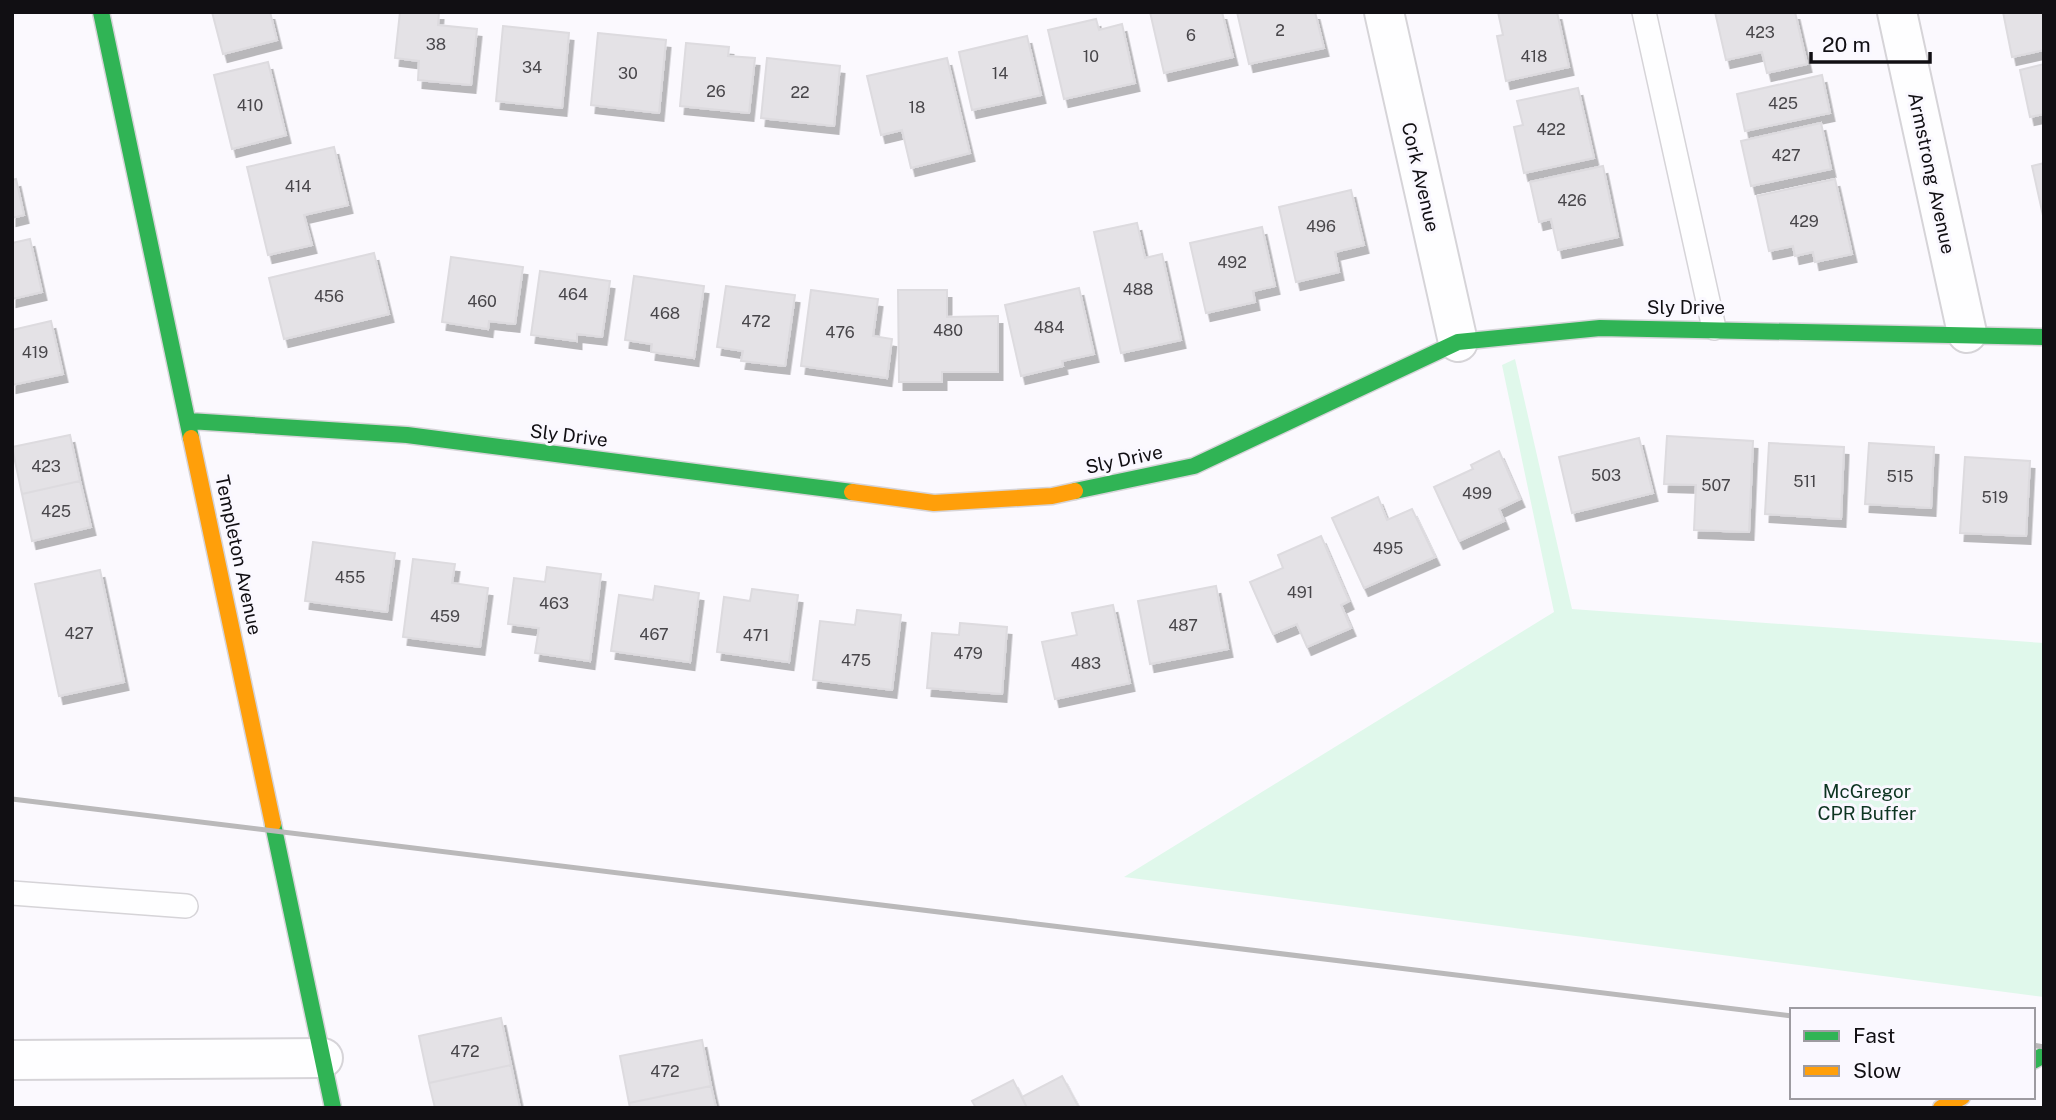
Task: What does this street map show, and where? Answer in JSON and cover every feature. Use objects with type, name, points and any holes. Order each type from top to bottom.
[{"type":"street","name":"Templeton Avenue","points":[[101,12],[334,1108]]},
{"type":"street","name":"Cork Avenue","points":[[1384,12],[1458,342]]},
{"type":"street","name":"Armstrong Avenue","points":[[1898,12],[1968,333]]},
{"type":"street","name":"Sly Drive","points":[[189,421],[407,435],[934,503],[1052,496],[1194,466],[1458,342],[1600,328],[1714,327],[2044,337]]},
{"type":"street","points":[[12,1060],[323,1058]]},
{"type":"street","points":[[1941,1108],[1958,1099]]},
{"type":"lane","points":[[1644,12],[1714,327]]},
{"type":"lane","points":[[12,893],[186,906]]},
{"type":"green space","name":"McGregor CPR Buffer","points":[[1515,359],[1572,609],[2044,643],[2044,997],[1124,877],[1554,612],[1502,365]]},
{"type":"building","points":[[212,12],[270,12],[277,40],[223,54]]},
{"type":"building","points":[[400,12],[439,12],[438,25],[477,29],[471,85],[418,80],[419,61],[395,58]]},
{"type":"building","points":[[1150,12],[1222,12],[1233,57],[1164,73]]},
{"type":"building","points":[[1237,12],[1315,12],[1324,48],[1249,64]]},
{"type":"building","points":[[1498,12],[1557,12],[1569,67],[1506,81],[1497,36],[1503,35]]},
{"type":"building","points":[[1715,12],[1795,12],[1807,64],[1767,73],[1762,52],[1726,60]]},
{"type":"building","points":[[2003,12],[2044,12],[2044,50],[2012,57]]},
{"type":"building","points":[[1096,19],[1099,30],[1122,24],[1135,83],[1064,99],[1048,30]]},
{"type":"building","points":[[503,26],[569,33],[562,108],[496,101]]},
{"type":"building","points":[[598,33],[666,40],[659,113],[591,105]]},
{"type":"building","points":[[1027,36],[1041,95],[972,110],[959,52]]},
{"type":"building","points":[[686,43],[729,47],[728,56],[755,58],[749,113],[680,106]]},
{"type":"building","points":[[767,58],[840,66],[834,126],[761,118]]},
{"type":"building","points":[[947,58],[970,153],[911,168],[902,130],[881,135],[867,76]]},
{"type":"building","points":[[268,62],[286,135],[232,149],[214,75]]},
{"type":"building","points":[[2044,64],[2044,114],[2030,117],[2020,70]]},
{"type":"building","points":[[1822,75],[1830,113],[1745,131],[1737,94]]},
{"type":"building","points":[[1578,88],[1594,158],[1524,173],[1514,127],[1523,125],[1517,101]]},
{"type":"building","points":[[1821,123],[1831,169],[1751,186],[1741,141]]},
{"type":"building","points":[[334,147],[348,205],[304,215],[312,245],[268,255],[247,167]]},
{"type":"building","points":[[2044,163],[2044,220],[2032,166]]},
{"type":"building","points":[[1603,166],[1618,237],[1558,250],[1551,219],[1539,222],[1530,182]]},
{"type":"building","points":[[16,179],[24,215],[12,218],[12,180]]},
{"type":"building","points":[[1835,179],[1852,254],[1815,262],[1813,252],[1795,256],[1793,246],[1769,251],[1757,196]]},
{"type":"building","points":[[1351,190],[1364,245],[1335,252],[1339,272],[1296,282],[1279,207]]},
{"type":"building","points":[[1137,223],[1145,258],[1162,254],[1181,340],[1121,353],[1094,232]]},
{"type":"building","points":[[1262,227],[1275,286],[1253,291],[1255,302],[1206,313],[1190,243]]},
{"type":"building","points":[[30,239],[42,292],[12,299],[12,243]]},
{"type":"building","points":[[374,253],[389,314],[284,339],[269,278]]},
{"type":"building","points":[[451,257],[523,267],[515,324],[489,321],[488,329],[442,322]]},
{"type":"building","points":[[540,271],[610,281],[602,337],[577,334],[577,341],[531,335]]},
{"type":"building","points":[[634,276],[704,286],[694,358],[651,352],[652,344],[625,340]]},
{"type":"building","points":[[726,286],[795,295],[785,366],[741,361],[743,351],[717,347]]},
{"type":"building","points":[[1079,288],[1094,354],[1062,361],[1063,366],[1021,376],[1005,305]]},
{"type":"building","points":[[811,290],[878,299],[873,336],[892,339],[887,378],[801,366]]},
{"type":"building","points":[[898,290],[947,290],[947,317],[998,316],[998,372],[942,372],[942,382],[899,382]]},
{"type":"building","points":[[51,321],[63,374],[12,385],[12,330]]},
{"type":"building","points":[[70,435],[80,481],[22,494],[12,447]]},
{"type":"building","points":[[1667,436],[1753,441],[1749,532],[1694,530],[1696,485],[1664,484]]},
{"type":"building","points":[[1639,438],[1653,493],[1572,513],[1559,457]]},
{"type":"building","points":[[1769,443],[1844,447],[1841,519],[1765,514]]},
{"type":"building","points":[[1869,443],[1934,447],[1931,508],[1865,504]]},
{"type":"building","points":[[1499,451],[1520,499],[1499,509],[1504,521],[1459,541],[1434,487],[1473,469],[1471,465]]},
{"type":"building","points":[[1965,457],[2030,461],[2026,536],[1960,533]]},
{"type":"building","points":[[80,481],[91,527],[32,541],[22,494]]},
{"type":"building","points":[[1378,497],[1387,520],[1412,509],[1435,557],[1364,588],[1332,518]]},
{"type":"building","points":[[1321,536],[1349,601],[1341,605],[1351,628],[1307,647],[1297,624],[1273,634],[1250,582],[1283,568],[1278,555]]},
{"type":"building","points":[[313,542],[395,553],[387,612],[305,601]]},
{"type":"building","points":[[413,559],[455,564],[452,583],[488,588],[480,647],[403,637]]},
{"type":"building","points":[[547,567],[601,574],[590,661],[535,653],[539,628],[508,624],[514,578],[545,582]]},
{"type":"building","points":[[100,570],[124,682],[59,696],[35,584]]},
{"type":"building","points":[[655,586],[699,593],[690,662],[611,651],[619,595],[653,600]]},
{"type":"building","points":[[1216,586],[1228,649],[1150,664],[1138,601]]},
{"type":"building","points":[[752,589],[798,595],[789,662],[717,652],[724,597],[750,601]]},
{"type":"building","points":[[1113,605],[1130,683],[1055,699],[1042,642],[1077,635],[1072,613]]},
{"type":"building","points":[[857,610],[901,615],[892,690],[813,680],[820,621],[855,625]]},
{"type":"building","points":[[960,623],[1007,627],[1002,694],[927,688],[932,633],[959,635]]},
{"type":"building","points":[[501,1018],[511,1065],[429,1083],[419,1036]]},
{"type":"building","points":[[702,1040],[711,1086],[629,1103],[620,1056]]},
{"type":"building","points":[[511,1065],[520,1108],[435,1108],[429,1083]]},
{"type":"building","points":[[1062,1076],[1079,1108],[1027,1108],[1022,1097]]},
{"type":"building","points":[[1013,1080],[1027,1108],[976,1108],[972,1101]]},
{"type":"building","points":[[711,1086],[716,1108],[630,1108],[629,1103]]},
{"type":"railway","points":[[12,799],[1790,1016]]},
{"type":"railway","points":[[2035,1045],[2044,1047]]},
{"type":"traffic: fast","points":[[101,12],[191,438]]},
{"type":"traffic: fast","points":[[1075,491],[1194,466],[1458,342],[1600,328],[2044,337]]},
{"type":"traffic: fast","points":[[189,421],[407,435],[852,492]]},
{"type":"traffic: fast","points":[[273,824],[333,1108]]},
{"type":"traffic: fast","points":[[2035,1060],[2044,1055]]},
{"type":"traffic: slow","points":[[191,438],[273,824]]},
{"type":"traffic: slow","points":[[852,492],[934,503],[1052,496],[1075,491]]},
{"type":"traffic: slow","points":[[1941,1108],[1958,1099]]}]
